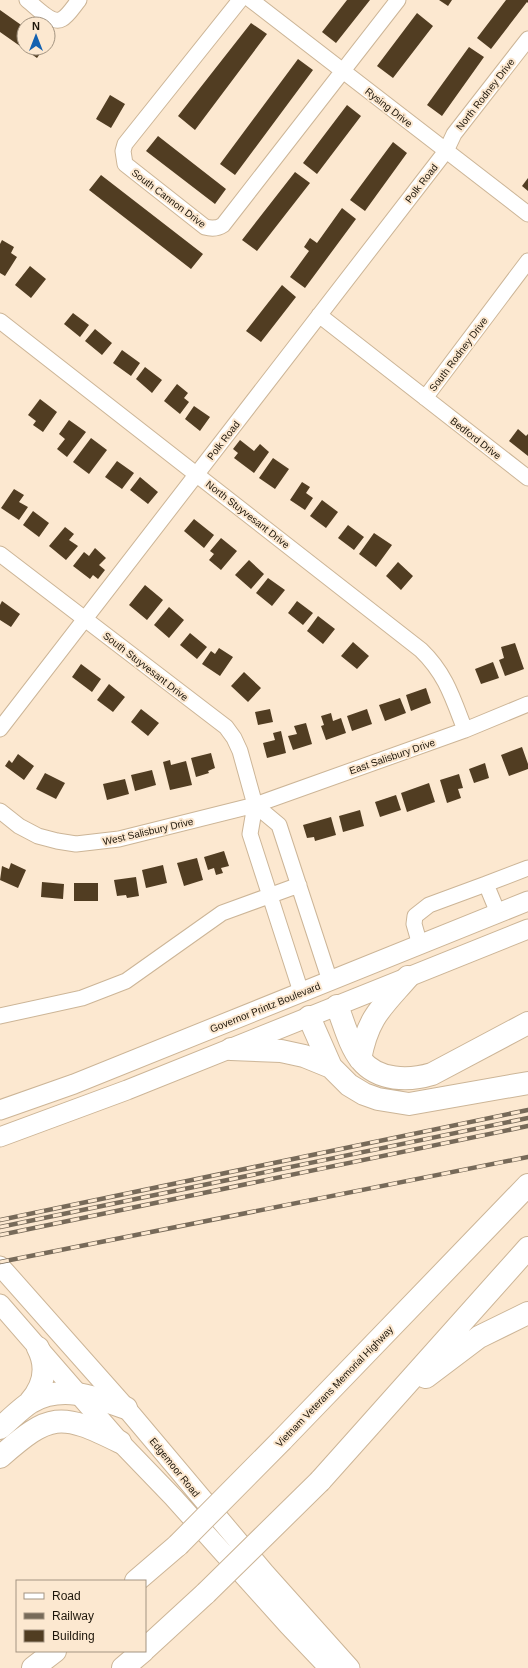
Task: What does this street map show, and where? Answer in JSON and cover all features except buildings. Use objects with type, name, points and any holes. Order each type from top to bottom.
[{"type":"highway","points":[[360,1059],[364,1037],[375,1014],[408,977]]},
{"type":"highway","points":[[337,1006],[360,1059],[376,1072],[392,1077],[419,1078],[432,1074],[454,1064],[528,1023]]},
{"type":"highway","points":[[309,1017],[331,1068]]},
{"type":"highway","points":[[231,1049],[281,1051],[304,1056],[331,1068],[349,1085],[364,1094],[393,1103],[408,1104],[528,1083]]},
{"type":"highway","name":"Vietnam Veterans Memorial Highway","points":[[137,1580],[178,1545],[282,1440],[528,1185]]},
{"type":"highway","points":[[146,1648],[206,1593],[320,1481],[528,1248]]},
{"type":"highway","points":[[387,1406],[479,1337],[528,1313]]},
{"type":"highway","points":[[0,1428],[36,1395],[44,1373],[42,1356],[38,1348]]},
{"type":"highway","points":[[30,1402],[58,1394],[79,1393],[90,1395],[126,1408]]},
{"type":"highway","points":[[0,1457],[33,1429],[46,1423],[58,1421],[81,1424],[120,1442]]},
{"type":"highway","points":[[33,1668],[54,1652]]},
{"type":"highway","points":[[123,1668],[142,1652]]},
{"type":"main road","name":"Governor Printz Boulevard","points":[[0,1110],[74,1084],[528,901]]},
{"type":"main road","points":[[0,1137],[84,1107],[528,929]]},
{"type":"main road","points":[[330,981],[337,1006]]},
{"type":"main road","name":"South Stuyvesant Drive","points":[[301,992],[309,1017]]},
{"type":"main road","name":"Edgemoor Road","points":[[0,1266],[126,1408],[255,1561],[350,1668]]},
{"type":"main road","name":"Edgemoor Road","points":[[0,1304],[79,1393],[120,1442],[173,1497],[288,1625],[329,1668]]},
{"type":"main road","points":[[288,1625],[320,1668]]},
{"type":"street","points":[[27,0],[50,18],[58,20],[63,19],[79,0]]},
{"type":"street","name":"South Cannon Drive","points":[[240,0],[125,144],[123,151],[125,164],[205,227],[218,228],[223,225],[398,0]]},
{"type":"street","name":"Rysing Drive","points":[[251,0],[528,214]]},
{"type":"street","name":"North Rodney Drive","points":[[446,151],[454,134],[528,39]]},
{"type":"street","name":"Polk Road","points":[[0,729],[446,151]]},
{"type":"street","name":"South Rodney Drive","points":[[319,315],[425,398],[528,261]]},
{"type":"street","name":"North Stuyvesant Drive","points":[[0,321],[422,650],[442,674],[465,730]]},
{"type":"street","name":"Bedford Drive","points":[[425,398],[528,478]]},
{"type":"street","name":"South Stuyvesant Drive","points":[[0,554],[226,728],[234,738],[240,751],[255,804],[250,834],[301,992]]},
{"type":"street","name":"East Salisbury Drive","points":[[255,804],[465,730],[528,704]]},
{"type":"street","points":[[255,804],[279,825],[330,981]]},
{"type":"street","name":"West Salisbury Drive","points":[[0,811],[19,826],[38,836],[76,844],[119,839],[255,804]]},
{"type":"street","points":[[420,945],[414,924],[415,916],[429,905],[528,868]]},
{"type":"street","points":[[486,884],[498,913]]},
{"type":"street","points":[[0,1016],[82,998],[126,981],[222,913],[299,885]]},
{"type":"railway","points":[[0,1220],[528,1110]]},
{"type":"railway","points":[[0,1227],[528,1118]]},
{"type":"railway","points":[[0,1235],[528,1126]]},
{"type":"railway","points":[[0,1262],[528,1157]]}]
